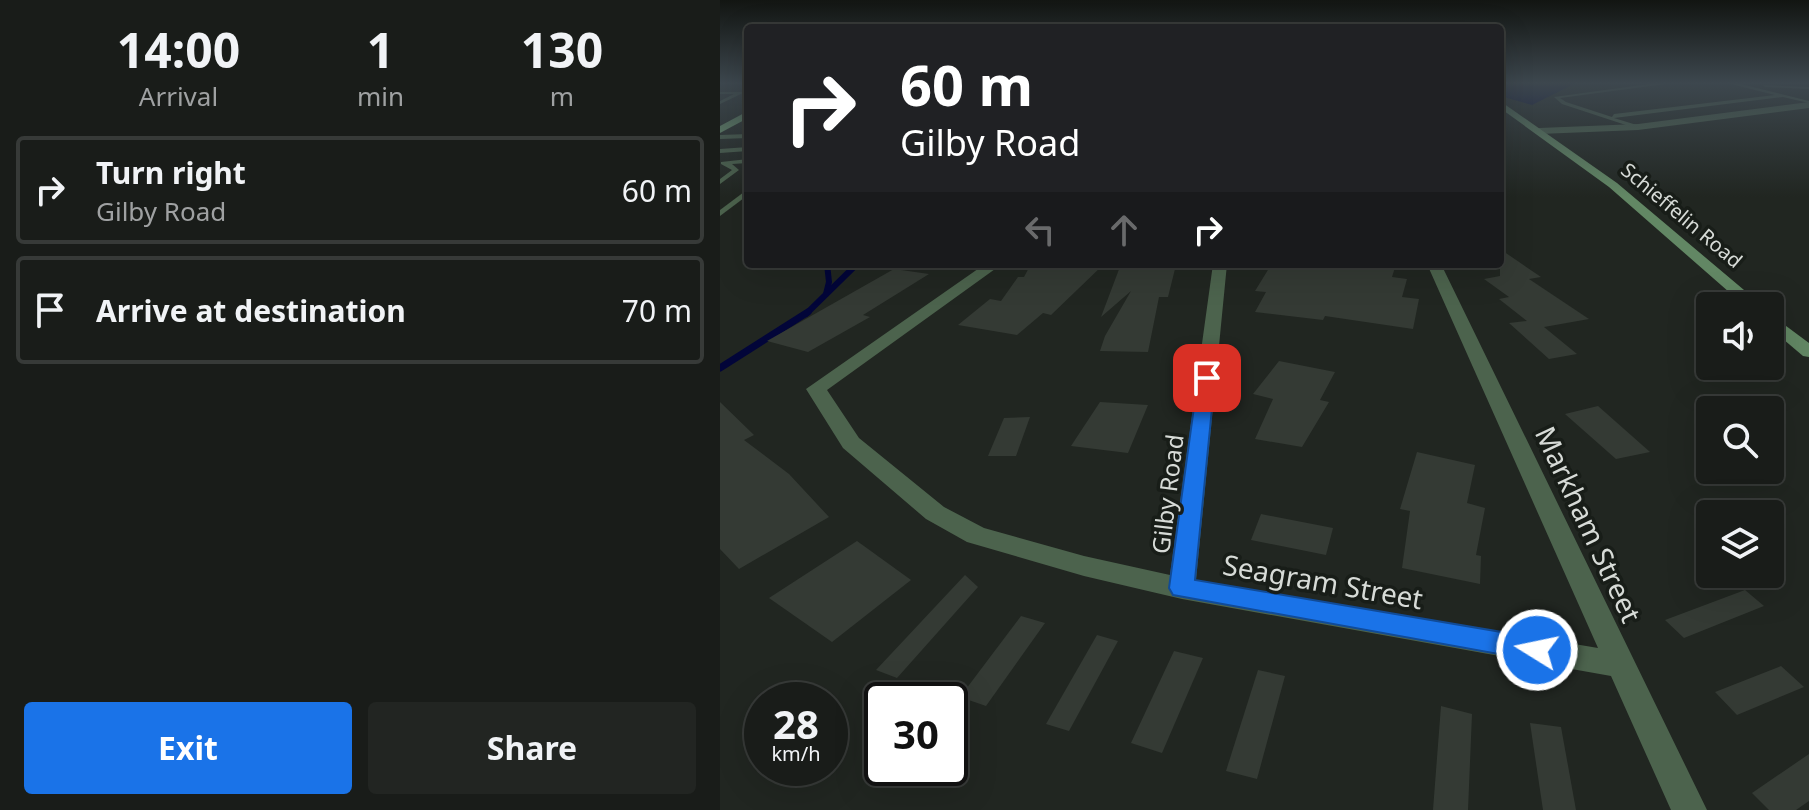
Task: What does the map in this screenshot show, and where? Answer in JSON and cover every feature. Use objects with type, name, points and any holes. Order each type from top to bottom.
[{"type":"street","name":"Schieffelin Road","points":[[1524,121],[1613,185],[1739,292]]},
{"type":"street","points":[[1539,131],[1638,127],[1684,121]]},
{"type":"street","name":"Seagram Street","points":[[989,268],[816,389],[851,443],[935,513],[976,535],[1012,547],[1182,588],[1622,665]]},
{"type":"street","name":"Gilby Road","points":[[1182,588],[1220,268]]},
{"type":"street","name":"Markham Street","points":[[1436,268],[1689,810]]},
{"type":"street","points":[[1784,331],[1809,352]]},
{"type":"lane","points":[[1619,121],[1638,127]]},
{"type":"lane","points":[[720,137],[744,136]]},
{"type":"lane","points":[[720,151],[744,149]]},
{"type":"lane","points":[[723,163],[744,161]]},
{"type":"lane","points":[[720,182],[736,170],[723,163]]},
{"type":"lane","points":[[720,214],[744,194]]},
{"type":"building","points":[[1504,252],[1541,277],[1529,279],[1589,319],[1544,327],[1577,354],[1549,359],[1509,323],[1527,321],[1499,299],[1509,297],[1484,279],[1500,276],[1500,268],[1504,268]]},
{"type":"building","points":[[1029,268],[1100,268],[1051,315],[1043,313],[1017,335],[958,325],[990,299],[1001,301],[1018,277],[1024,277]]},
{"type":"building","points":[[1119,268],[1175,269],[1168,297],[1159,297],[1148,352],[1100,351],[1105,336],[1131,291],[1101,317]]},
{"type":"building","points":[[1269,268],[1395,268],[1392,277],[1407,279],[1402,297],[1419,299],[1413,329],[1325,316],[1323,320],[1255,312],[1266,292],[1255,291]]},
{"type":"building","points":[[894,269],[929,274],[863,315],[870,317],[808,352],[767,341]]},
{"type":"building","points":[[1279,361],[1335,372],[1320,400],[1329,402],[1302,447],[1255,439],[1273,399],[1253,394]]},
{"type":"building","points":[[720,402],[754,435],[744,440],[789,474],[829,517],[739,569],[720,549]]},
{"type":"building","points":[[1100,402],[1148,405],[1128,453],[1071,446]]},
{"type":"building","points":[[1598,406],[1650,452],[1616,459],[1565,414]]},
{"type":"building","points":[[1030,417],[1016,456],[988,456],[1004,418]]},
{"type":"building","points":[[1417,452],[1475,465],[1467,503],[1485,508],[1476,555],[1481,556],[1480,584],[1402,568],[1410,511],[1400,509]]},
{"type":"building","points":[[1261,514],[1333,528],[1326,555],[1251,540]]},
{"type":"building","points":[[857,541],[911,580],[832,642],[769,598]]},
{"type":"building","points":[[965,575],[978,587],[897,678],[876,670]]},
{"type":"building","points":[[1745,590],[1764,606],[1684,638],[1665,620]]},
{"type":"building","points":[[1021,616],[1045,623],[986,706],[968,700],[968,686]]},
{"type":"building","points":[[1097,635],[1118,641],[1069,731],[1046,724]]},
{"type":"building","points":[[1174,651],[1203,658],[1162,753],[1131,743]]},
{"type":"building","points":[[1781,666],[1804,687],[1737,715],[1715,692]]},
{"type":"building","points":[[1258,670],[1285,676],[1257,779],[1226,771]]},
{"type":"building","points":[[1441,706],[1472,714],[1468,810],[1433,810]]},
{"type":"building","points":[[1530,723],[1561,727],[1576,810],[1543,810]]},
{"type":"building","points":[[1809,754],[1809,801],[1796,810],[1769,810],[1752,793]]},
{"type":"waterway","points":[[826,294],[827,268]]},
{"type":"waterway","points":[[806,314],[853,268]]},
{"type":"waterway","points":[[720,368],[808,312]]},
{"type":"route","points":[[1207,378],[1182,588],[1537,650]]}]
